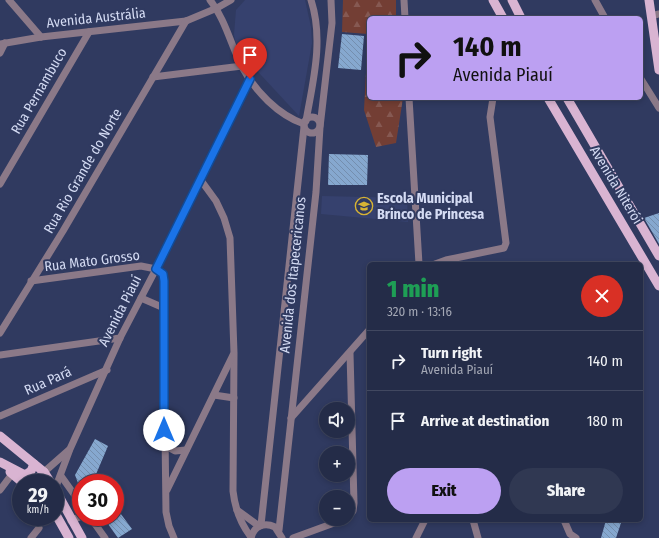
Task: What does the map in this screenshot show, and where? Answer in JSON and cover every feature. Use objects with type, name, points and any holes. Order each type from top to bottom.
[{"type":"main road","points":[[493,0],[502,16]]},
{"type":"main road","points":[[512,0],[520,16]]},
{"type":"main road","points":[[649,0],[655,15],[659,70]]},
{"type":"main road","name":"Avenida Niterói","points":[[549,100],[659,286]]},
{"type":"main road","name":"Avenida Niterói","points":[[568,100],[659,256]]},
{"type":"main road","points":[[0,436],[44,472]]},
{"type":"main road","points":[[0,463],[25,475],[31,471],[34,464]]},
{"type":"main road","points":[[0,463],[12,474]]},
{"type":"main road","points":[[64,507],[82,538]]},
{"type":"main road","points":[[62,526],[69,538]]},
{"type":"street","points":[[9,0],[41,37]]},
{"type":"street","points":[[210,0],[217,8],[242,66],[250,79],[285,116],[305,124]]},
{"type":"street","name":"Avenida Austrália","points":[[3,44],[41,37],[186,21],[217,8],[231,0]]},
{"type":"street","name":"Avenida dos Itapecericanos","points":[[260,526],[305,124],[318,47],[317,21],[311,0]]},
{"type":"street","name":"Avenida dos Itapecericanos","points":[[278,530],[316,192],[320,127],[332,23],[331,0]]},
{"type":"street","points":[[404,0],[405,16]]},
{"type":"street","points":[[595,0],[604,16]]},
{"type":"street","name":"Rua Rio Grande do Norte","points":[[0,333],[63,231],[186,21]]},
{"type":"street","name":"Rua Pernambuco","points":[[0,184],[89,32]]},
{"type":"street","points":[[0,53],[3,44]]},
{"type":"street","points":[[153,76],[242,66]]},
{"type":"street","name":"Avenida Piauí","points":[[62,474],[70,448],[107,370],[120,338],[156,269],[250,79]]},
{"type":"street","points":[[643,82],[659,108]]},
{"type":"street","points":[[409,100],[419,262]]},
{"type":"street","points":[[440,262],[504,248],[506,243],[490,117],[493,100]]},
{"type":"street","points":[[310,118],[316,118],[320,127],[318,131],[314,133],[307,131],[305,124],[310,118]]},
{"type":"street","points":[[200,179],[216,202],[224,218],[230,238],[234,353],[233,491],[239,519],[251,538],[260,526]]},
{"type":"street","name":"Rua Mato Grosso","points":[[31,281],[141,266],[156,269]]},
{"type":"street","points":[[156,269],[163,274],[166,512],[169,526],[174,538]]},
{"type":"street","points":[[141,298],[164,308]]},
{"type":"street","points":[[291,418],[367,332]]},
{"type":"street","points":[[0,355],[120,338]]},
{"type":"street","points":[[166,492],[234,353]]},
{"type":"street","points":[[350,353],[354,490]]},
{"type":"street","name":"Rua Pará","points":[[0,416],[107,370]]},
{"type":"street","points":[[214,395],[234,398]]},
{"type":"street","points":[[164,445],[175,451],[186,450]]},
{"type":"street","name":"Avenida Piauí","points":[[44,472],[70,448]]},
{"type":"street","points":[[0,490],[12,474]]},
{"type":"street","points":[[64,480],[72,491]]},
{"type":"street","points":[[237,510],[260,526],[270,525],[278,530],[282,538]]},
{"type":"street","points":[[416,538],[424,522]]},
{"type":"street","points":[[474,522],[478,538]]},
{"type":"street","points":[[565,522],[570,534],[576,538]]},
{"type":"street","points":[[96,526],[105,538]]},
{"type":"street","points":[[293,538],[326,526]]},
{"type":"street","points":[[31,538],[39,528]]},
{"type":"shaded area","points":[[245,0],[305,0],[311,27],[312,43],[299,116],[237,47],[234,35],[236,10]]},
{"type":"shaded area","name":"Escola Municipal Brinco de Princesa","points":[[322,196],[407,198],[408,222],[321,214]]},
{"type":"green space","points":[[343,0],[396,0],[396,16],[367,16],[367,34],[342,32]]},
{"type":"green space","points":[[367,53],[367,100],[403,100],[396,143],[376,147],[364,110]]},
{"type":"building","points":[[342,34],[364,36],[361,70],[338,68]]},
{"type":"building","points":[[329,154],[368,155],[367,185],[328,185]]},
{"type":"building","points":[[659,213],[659,244],[644,218]]},
{"type":"building","points":[[95,439],[108,446],[96,474],[76,474]]},
{"type":"building","points":[[124,518],[132,529],[118,538],[109,526],[124,526]]},
{"type":"building","points":[[605,522],[621,522],[616,538],[601,538]]},
{"type":"place","name":"Escola Municipal Brinco de Princesa","points":[[364,206]]},
{"type":"route","points":[[164,430],[164,281],[163,274],[156,269],[165,248],[250,79]]}]
